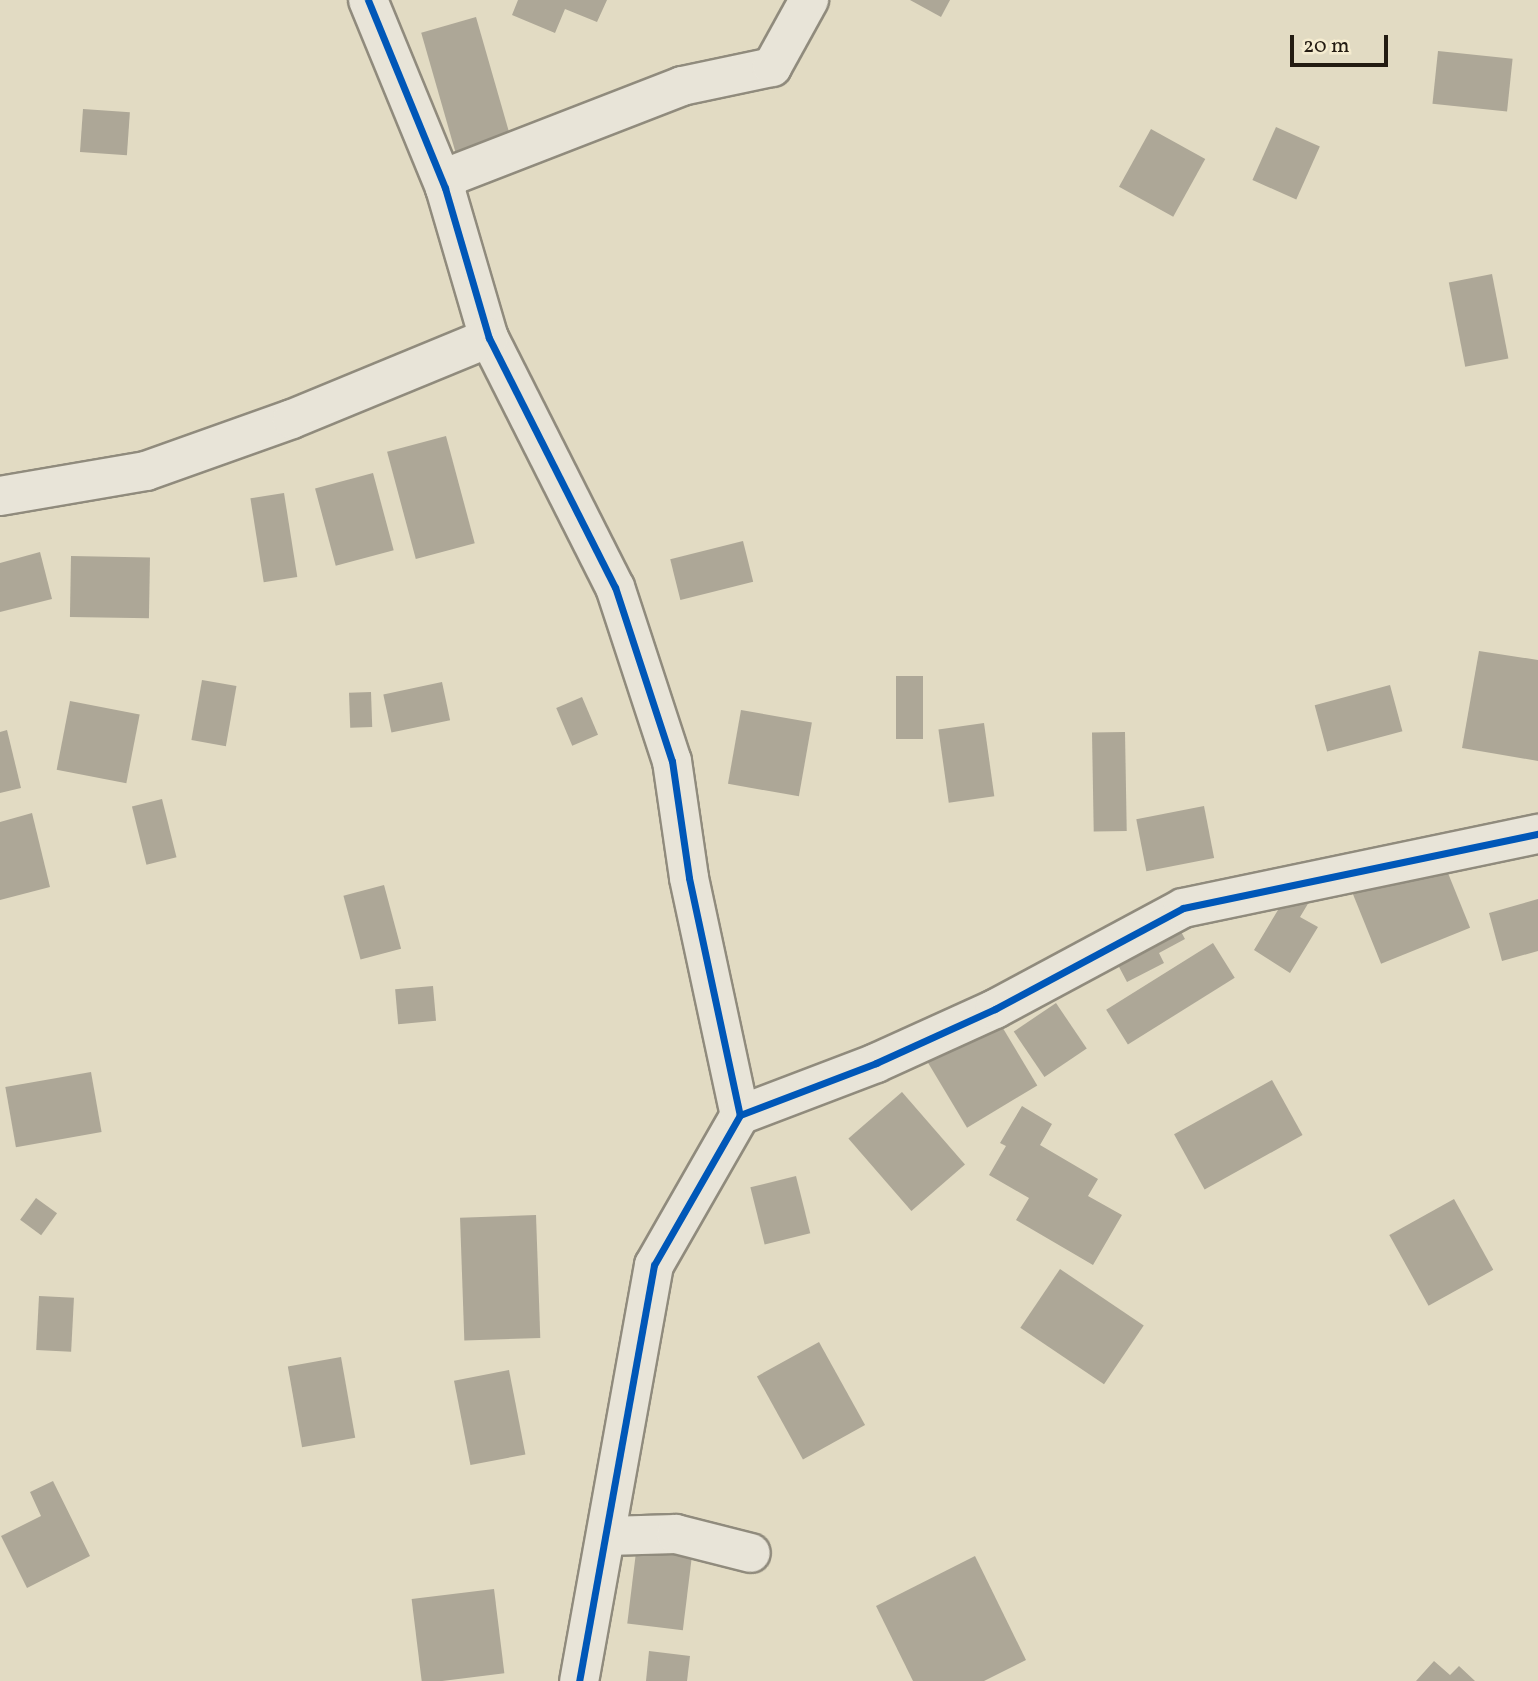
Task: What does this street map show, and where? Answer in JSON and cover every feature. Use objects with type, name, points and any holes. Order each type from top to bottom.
[{"type":"street","points":[[368,0],[445,188],[489,338],[615,587],[636,649],[672,761],[689,878],[740,1115]]},
{"type":"street","points":[[445,188],[453,175],[682,86],[772,67],[808,0]]},
{"type":"street","points":[[0,496],[146,471],[292,419],[489,338]]},
{"type":"street","points":[[579,1681],[654,1265],[740,1115],[876,1063],[995,1009],[1184,908],[1538,834]]},
{"type":"street","points":[[607,1536],[676,1534],[751,1553]]},
{"type":"building","points":[[518,0],[607,0],[597,22],[565,9],[555,33],[512,15]]},
{"type":"building","points":[[910,0],[950,0],[941,17]]},
{"type":"building","points":[[476,17],[511,139],[456,155],[421,33]]},
{"type":"building","points":[[1438,51],[1513,59],[1507,112],[1432,104]]},
{"type":"building","points":[[83,109],[130,112],[127,155],[80,152]]},
{"type":"building","points":[[1276,127],[1320,147],[1296,200],[1252,180]]},
{"type":"building","points":[[1151,129],[1205,159],[1173,217],[1119,187]]},
{"type":"building","points":[[1492,274],[1508,358],[1465,367],[1449,282]]},
{"type":"building","points":[[446,436],[475,543],[416,559],[387,452]]},
{"type":"building","points":[[373,473],[394,550],[336,566],[315,489]]},
{"type":"building","points":[[284,493],[297,577],[264,582],[250,498]]},
{"type":"building","points":[[743,541],[753,582],[680,600],[670,559]]},
{"type":"building","points":[[40,552],[52,599],[0,612],[0,563]]},
{"type":"building","points":[[71,556],[150,557],[149,618],[70,617]]},
{"type":"building","points":[[1479,651],[1538,660],[1538,761],[1462,748]]},
{"type":"building","points":[[896,676],[923,676],[923,739],[896,739]]},
{"type":"building","points":[[202,680],[236,686],[226,746],[191,740]]},
{"type":"building","points":[[442,682],[450,720],[391,733],[383,694]]},
{"type":"building","points":[[1390,685],[1402,731],[1327,752],[1315,705]]},
{"type":"building","points":[[371,692],[372,727],[350,728],[349,693]]},
{"type":"building","points":[[582,697],[598,735],[572,746],[556,708]]},
{"type":"building","points":[[70,701],[140,715],[126,783],[57,770]]},
{"type":"building","points":[[741,710],[812,723],[799,796],[728,784]]},
{"type":"building","points":[[984,723],[994,796],[949,803],[938,729]]},
{"type":"building","points":[[7,730],[21,788],[0,793],[0,732]]},
{"type":"building","points":[[1125,732],[1127,831],[1094,832],[1092,733]]},
{"type":"building","points":[[162,799],[177,857],[146,865],[132,806]]},
{"type":"building","points":[[1204,806],[1214,858],[1146,871],[1136,819]]},
{"type":"building","points":[[32,813],[50,887],[0,900],[0,822]]},
{"type":"building","points":[[1433,836],[1470,928],[1381,964],[1344,872]]},
{"type":"building","points":[[384,885],[401,949],[361,960],[343,896]]},
{"type":"building","points":[[1293,885],[1312,897],[1300,917],[1318,927],[1290,973],[1254,950]]},
{"type":"building","points":[[1162,897],[1185,939],[1159,953],[1164,963],[1127,982],[1100,931]]},
{"type":"building","points":[[1538,899],[1538,951],[1502,961],[1489,913]]},
{"type":"building","points":[[1213,943],[1235,978],[1128,1045],[1106,1010]]},
{"type":"building","points":[[433,986],[436,1021],[398,1024],[395,989]]},
{"type":"building","points":[[1056,1003],[1087,1049],[1044,1077],[1014,1032]]},
{"type":"building","points":[[992,1010],[1037,1085],[967,1128],[922,1052]]},
{"type":"building","points":[[91,1072],[102,1132],[16,1147],[5,1087]]},
{"type":"building","points":[[1272,1080],[1303,1135],[1205,1189],[1174,1134]]},
{"type":"building","points":[[902,1092],[965,1164],[911,1211],[848,1139]]},
{"type":"building","points":[[1022,1106],[1052,1124],[1040,1145],[1098,1179],[1088,1196],[1122,1215],[1093,1265],[1016,1220],[1029,1198],[989,1175],[1006,1146],[1000,1143]]},
{"type":"building","points":[[796,1176],[810,1233],[765,1245],[750,1187]]},
{"type":"building","points":[[36,1198],[57,1213],[41,1235],[20,1220]]},
{"type":"building","points":[[1454,1199],[1493,1270],[1429,1306],[1389,1235]]},
{"type":"building","points":[[536,1215],[540,1338],[464,1341],[460,1218]]},
{"type":"building","points":[[1060,1269],[1144,1325],[1104,1384],[1020,1328]]},
{"type":"building","points":[[39,1296],[74,1298],[71,1352],[36,1350]]},
{"type":"building","points":[[819,1342],[865,1425],[803,1460],[757,1376]]},
{"type":"building","points":[[341,1357],[355,1438],[302,1447],[288,1366]]},
{"type":"building","points":[[509,1370],[525,1454],[470,1465],[454,1381]]},
{"type":"building","points":[[53,1481],[90,1556],[27,1588],[1,1536],[41,1516],[30,1492]]},
{"type":"building","points":[[637,1544],[693,1551],[683,1630],[627,1623]]},
{"type":"building","points":[[975,1556],[1026,1660],[984,1681],[913,1681],[876,1606]]},
{"type":"building","points":[[494,1589],[504,1673],[422,1681],[412,1599]]},
{"type":"building","points":[[649,1651],[690,1656],[687,1681],[646,1681]]},
{"type":"building","points":[[1434,1661],[1450,1675],[1459,1666],[1475,1681],[1416,1681]]},
{"type":"cycle path","points":[[368,0],[445,188],[489,338],[615,587],[672,761],[689,878],[740,1115],[654,1265],[579,1681]]},
{"type":"cycle path","points":[[740,1115],[876,1063],[995,1009],[1183,908],[1538,834]]}]
